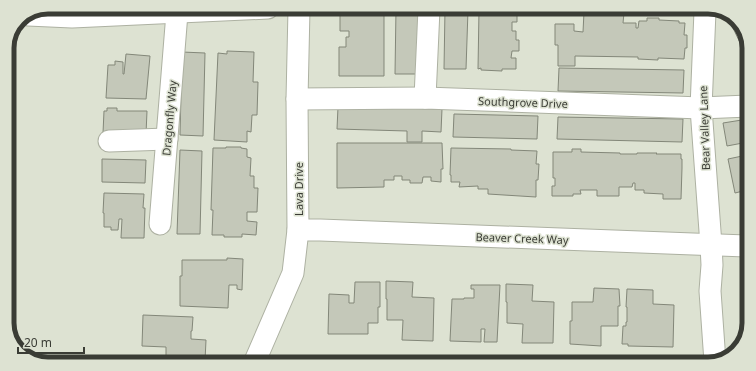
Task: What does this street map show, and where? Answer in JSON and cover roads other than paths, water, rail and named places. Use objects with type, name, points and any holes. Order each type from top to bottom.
[{"type":"street","points":[[39,16],[72,17],[151,14]]},
{"type":"street","name":"Dragonfly Way","points":[[160,224],[177,14]]},
{"type":"street","name":"Lava Drive","points":[[257,357],[293,273],[298,230],[297,99],[299,14]]},
{"type":"street","points":[[425,98],[429,14]]},
{"type":"street","name":"Bear Valley Lane","points":[[705,14],[701,108],[711,245],[712,265],[710,291],[715,356]]},
{"type":"street","name":"Southgrove Drive","points":[[297,99],[425,98],[701,108],[742,106]]},
{"type":"street","points":[[110,141],[167,139]]},
{"type":"street","name":"Beaver Creek Way","points":[[298,230],[742,246]]}]
